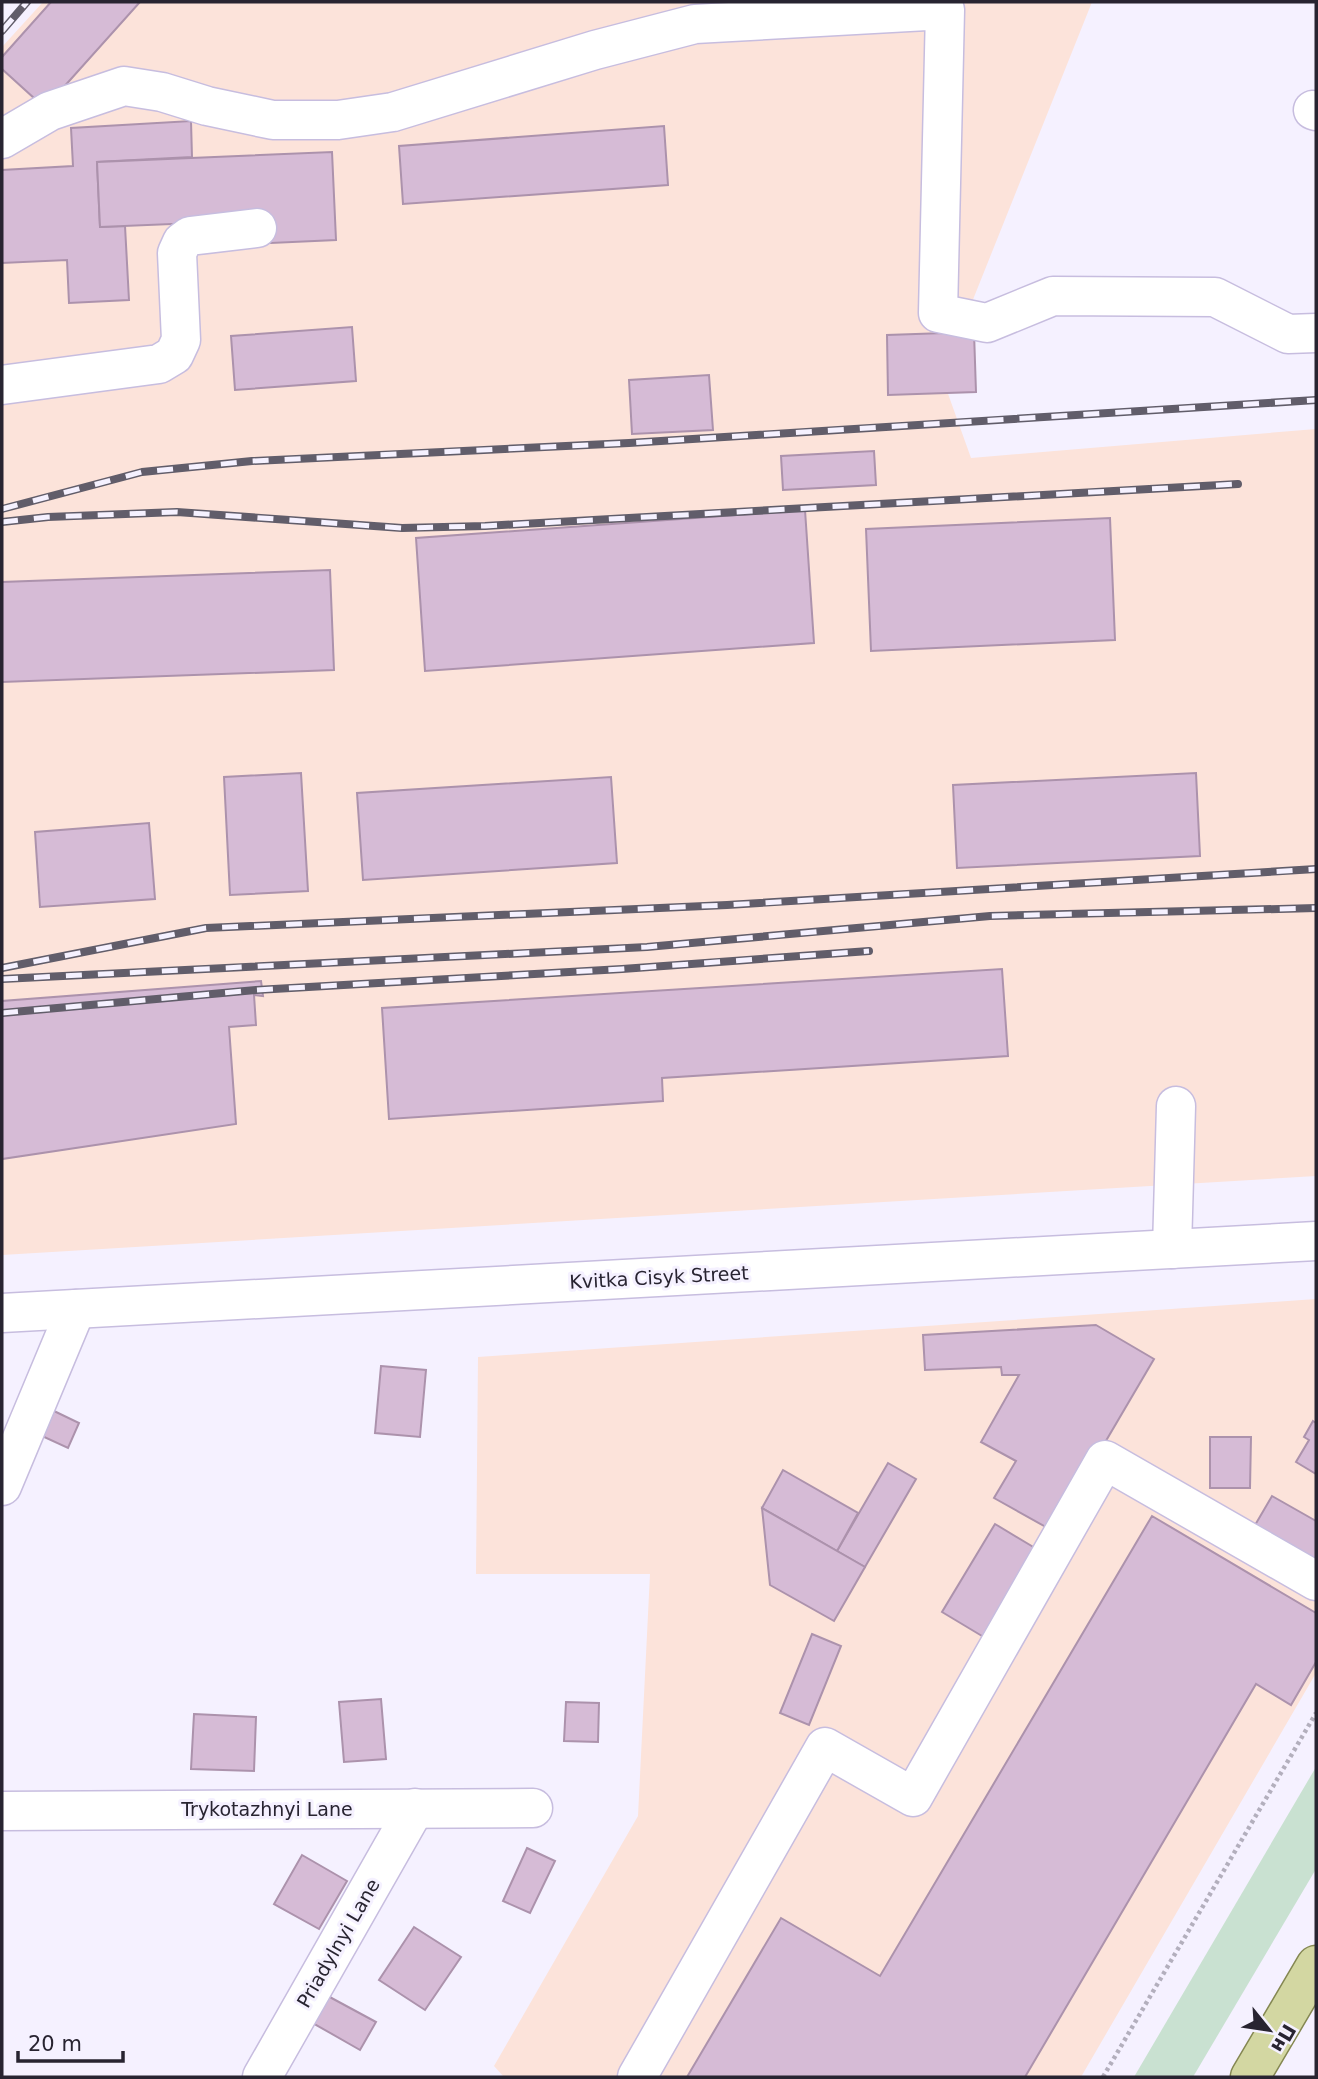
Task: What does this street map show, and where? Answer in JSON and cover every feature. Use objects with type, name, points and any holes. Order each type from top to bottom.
[{"type":"main road","points":[[1250,2077],[1316,1965]]},
{"type":"street","points":[[2,139],[50,111],[124,86],[273,120],[338,120],[393,112],[595,50],[695,24],[770,11],[946,6],[938,313],[987,323],[1054,296],[1215,298],[1288,334],[1316,333]]},
{"type":"street","points":[[2,385],[159,364],[174,355],[181,340],[177,253],[182,242],[190,236],[257,228]]},
{"type":"street","points":[[1172,1249],[1176,1106]]},
{"type":"street","name":"Kvitka Cisyk Street","points":[[2,1313],[1316,1241]]},
{"type":"street","points":[[2,1486],[76,1309]]},
{"type":"street","points":[[637,2077],[825,1747],[913,1797],[1105,1460],[1316,1581]]},
{"type":"street","name":"Priadylnyi Lane","points":[[262,2077],[415,1808]]},
{"type":"street","name":"Trykotazhnyi Lane","points":[[2,1811],[533,1808]]},
{"type":"path","points":[[1103,2077],[1316,1713]]},
{"type":"shaded area","points":[[43,2],[1092,2],[942,377],[971,458],[1316,429],[1316,1176],[2,1255],[2,47]]},
{"type":"shaded area","points":[[1316,1299],[1316,1673],[1081,2077],[504,2077],[494,2066],[638,1816],[650,1574],[476,1574],[478,1357]]},
{"type":"green space","points":[[1316,1767],[1316,1869],[1193,2077],[1134,2077]]},
{"type":"building","points":[[51,2],[140,2],[45,108],[2,69],[2,57]]},
{"type":"building","points":[[191,121],[192,157],[97,162],[100,227],[125,226],[129,300],[69,303],[67,260],[2,263],[2,170],[73,166],[71,128]]},
{"type":"building","points":[[664,126],[668,185],[403,204],[399,146]]},
{"type":"building","points":[[332,152],[336,240],[271,243],[270,220],[100,227],[97,162]]},
{"type":"building","points":[[352,327],[356,381],[235,390],[231,336]]},
{"type":"building","points":[[974,332],[976,392],[888,395],[887,335]]},
{"type":"building","points":[[709,375],[713,430],[632,434],[629,380]]},
{"type":"building","points":[[874,451],[876,485],[783,490],[781,456]]},
{"type":"building","points":[[805,510],[814,643],[425,671],[416,538]]},
{"type":"building","points":[[1110,518],[1115,640],[871,651],[866,529]]},
{"type":"building","points":[[330,570],[334,670],[2,682],[2,582]]},
{"type":"building","points":[[301,773],[308,891],[230,895],[224,777]]},
{"type":"building","points":[[1196,773],[1200,856],[957,868],[953,785]]},
{"type":"building","points":[[611,777],[617,863],[363,880],[357,793]]},
{"type":"building","points":[[149,823],[155,899],[40,907],[35,832]]},
{"type":"building","points":[[1002,969],[1008,1056],[662,1078],[663,1101],[389,1119],[382,1008]]},
{"type":"building","points":[[261,981],[263,996],[254,995],[256,1025],[229,1027],[236,1124],[2,1159],[2,1001]]},
{"type":"building","points":[[1096,1325],[1154,1359],[1053,1531],[994,1498],[1016,1461],[981,1442],[1019,1375],[1002,1375],[1001,1367],[925,1370],[923,1335]]},
{"type":"building","points":[[381,1366],[426,1370],[420,1437],[375,1433]]},
{"type":"building","points":[[54,1411],[79,1423],[68,1448],[42,1436]]},
{"type":"building","points":[[1313,1421],[1316,1423],[1316,1474],[1296,1462],[1309,1440],[1304,1437]]},
{"type":"building","points":[[1210,1437],[1251,1437],[1250,1488],[1210,1488]]},
{"type":"building","points":[[888,1463],[916,1479],[865,1567],[837,1551]]},
{"type":"building","points":[[783,1470],[858,1513],[837,1551],[762,1508]]},
{"type":"building","points":[[1272,1496],[1316,1521],[1316,1564],[1251,1532]]},
{"type":"building","points":[[762,1508],[865,1567],[834,1621],[770,1585]]},
{"type":"building","points":[[1152,1516],[1316,1613],[1316,1662],[1291,1705],[1256,1684],[1025,2077],[687,2077],[781,1918],[880,1976]]},
{"type":"building","points":[[995,1524],[1040,1551],[987,1639],[942,1612]]},
{"type":"building","points":[[812,1634],[841,1646],[809,1725],[780,1713]]},
{"type":"building","points":[[381,1699],[386,1759],[344,1762],[339,1702]]},
{"type":"building","points":[[566,1702],[599,1703],[598,1742],[564,1741]]},
{"type":"building","points":[[194,1714],[256,1717],[254,1771],[191,1769]]},
{"type":"building","points":[[527,1848],[555,1861],[530,1913],[503,1901]]},
{"type":"building","points":[[302,1855],[347,1881],[319,1929],[274,1904]]},
{"type":"building","points":[[414,1927],[461,1957],[425,2010],[379,1980]]},
{"type":"building","points":[[326,1995],[376,2022],[360,2050],[311,2022]]},
{"type":"railway","points":[[2,31],[27,2]]},
{"type":"railway","points":[[2,509],[142,472],[252,461],[629,443],[1316,400]]},
{"type":"railway","points":[[2,522],[48,517],[177,512],[402,528],[485,526],[1238,484]]},
{"type":"railway","points":[[2,968],[206,928],[727,905],[1316,869]]},
{"type":"railway","points":[[2,979],[647,947],[990,916],[1316,908]]},
{"type":"railway","points":[[2,1013],[256,990],[622,969],[869,951]]}]
